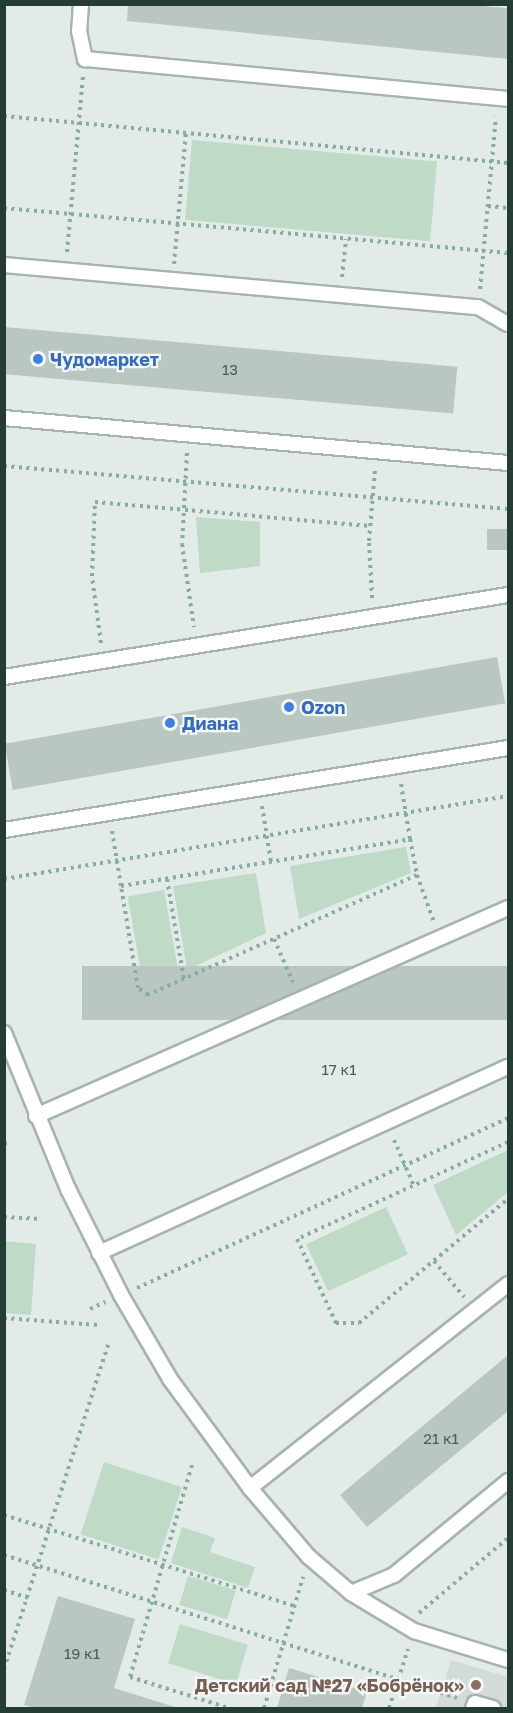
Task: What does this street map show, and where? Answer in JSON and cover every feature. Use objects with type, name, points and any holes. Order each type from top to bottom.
[{"type":"lane","points":[[81,4],[79,31],[85,59],[503,99]]},
{"type":"lane","points":[[4,265],[478,307],[508,324]]},
{"type":"lane","points":[[4,418],[508,463]]},
{"type":"lane","points":[[4,677],[508,595]]},
{"type":"lane","points":[[4,830],[508,748]]},
{"type":"lane","points":[[36,1116],[508,908]]},
{"type":"lane","points":[[4,1033],[36,1116],[99,1253],[121,1295],[170,1379],[250,1488],[309,1557],[351,1593],[414,1631],[508,1660]]},
{"type":"lane","points":[[99,1253],[508,1067]]},
{"type":"lane","points":[[250,1488],[508,1284]]},
{"type":"lane","points":[[351,1593],[394,1575],[508,1481]]},
{"type":"lane","points":[[473,1708],[475,1703],[493,1708]]},
{"type":"path","points":[[65,271],[85,59]]},
{"type":"path","points":[[478,307],[492,162],[503,99]]},
{"type":"path","points":[[4,116],[508,163]]},
{"type":"path","points":[[173,280],[186,133]]},
{"type":"path","points":[[488,206],[508,208]]},
{"type":"path","points":[[4,208],[508,253]]},
{"type":"path","points":[[341,295],[346,238]]},
{"type":"path","points":[[189,434],[182,510],[186,580],[198,645]]},
{"type":"path","points":[[374,617],[368,575],[377,451]]},
{"type":"path","points":[[4,466],[508,509]]},
{"type":"path","points":[[105,661],[92,576],[95,502],[370,526]]},
{"type":"path","points":[[398,766],[417,875],[440,938]]},
{"type":"path","points":[[259,789],[271,862]]},
{"type":"path","points":[[4,879],[508,796]]},
{"type":"path","points":[[109,813],[138,988],[148,995],[417,875]]},
{"type":"path","points":[[121,886],[410,839]]},
{"type":"path","points":[[167,879],[184,980]]},
{"type":"path","points":[[274,939],[300,1000]]},
{"type":"path","points":[[90,1309],[508,1118]]},
{"type":"path","points":[[386,1123],[414,1186]]},
{"type":"path","points":[[508,1142],[297,1239],[336,1323],[359,1323],[508,1199]]},
{"type":"path","points":[[4,1216],[41,1219]]},
{"type":"path","points":[[434,1261],[475,1310]]},
{"type":"path","points":[[4,1318],[99,1325]]},
{"type":"path","points":[[4,1669],[51,1529],[109,1341]]},
{"type":"path","points":[[192,1465],[130,1677],[229,1708]]},
{"type":"path","points":[[4,1515],[294,1606]]},
{"type":"path","points":[[389,1708],[421,1609],[508,1538]]},
{"type":"path","points":[[4,1555],[441,1693]]},
{"type":"path","points":[[264,1708],[309,1557]]},
{"type":"path","points":[[4,1590],[28,1598]]},
{"type":"shaded area","name":"Детский сад №27 «Бобрёнок»","points":[[451,1660],[508,1677],[508,1708],[436,1708]]},
{"type":"green space","points":[[192,140],[437,161],[430,241],[185,220]]},
{"type":"green space","points":[[196,517],[260,522],[260,566],[200,573]]},
{"type":"green space","points":[[406,847],[411,873],[299,919],[290,866]]},
{"type":"green space","points":[[256,873],[266,933],[187,970],[173,886]]},
{"type":"green space","points":[[164,890],[178,969],[141,975],[128,896]]},
{"type":"green space","points":[[508,1150],[508,1192],[456,1235],[433,1185]]},
{"type":"green space","points":[[386,1207],[408,1254],[328,1291],[306,1244]]},
{"type":"green space","points":[[5,1241],[36,1244],[31,1315],[5,1313]]},
{"type":"green space","points":[[104,1462],[182,1487],[159,1560],[81,1534]]},
{"type":"green space","points":[[182,1527],[215,1538],[210,1552],[255,1567],[248,1588],[171,1563]]},
{"type":"green space","points":[[188,1576],[236,1591],[227,1619],[179,1605]]},
{"type":"green space","points":[[180,1624],[248,1645],[236,1684],[168,1663]]},
{"type":"building","points":[[128,5],[469,5],[508,8],[508,59],[127,21]]},
{"type":"building","points":[[4,327],[457,367],[453,413],[4,374]]},
{"type":"building","points":[[487,529],[508,529],[508,550],[487,550]]},
{"type":"building","points":[[497,657],[505,703],[13,790],[5,744]]},
{"type":"building","points":[[82,966],[508,966],[508,1020],[82,1020]]},
{"type":"building","points":[[508,1355],[508,1411],[367,1527],[340,1495]]},
{"type":"building","points":[[58,1596],[135,1619],[114,1688],[178,1708],[35,1708],[24,1705]]},
{"type":"building","points":[[289,1668],[367,1692],[362,1708],[277,1708]]},
{"type":"place","name":"Чудомаркет","points":[[38,359]]},
{"type":"place","name":"Ozon","points":[[289,707]]},
{"type":"place","name":"Диана","points":[[170,723]]},
{"type":"place","name":"Детский сад №27 «Бобрёнок»","points":[[476,1685]]}]
